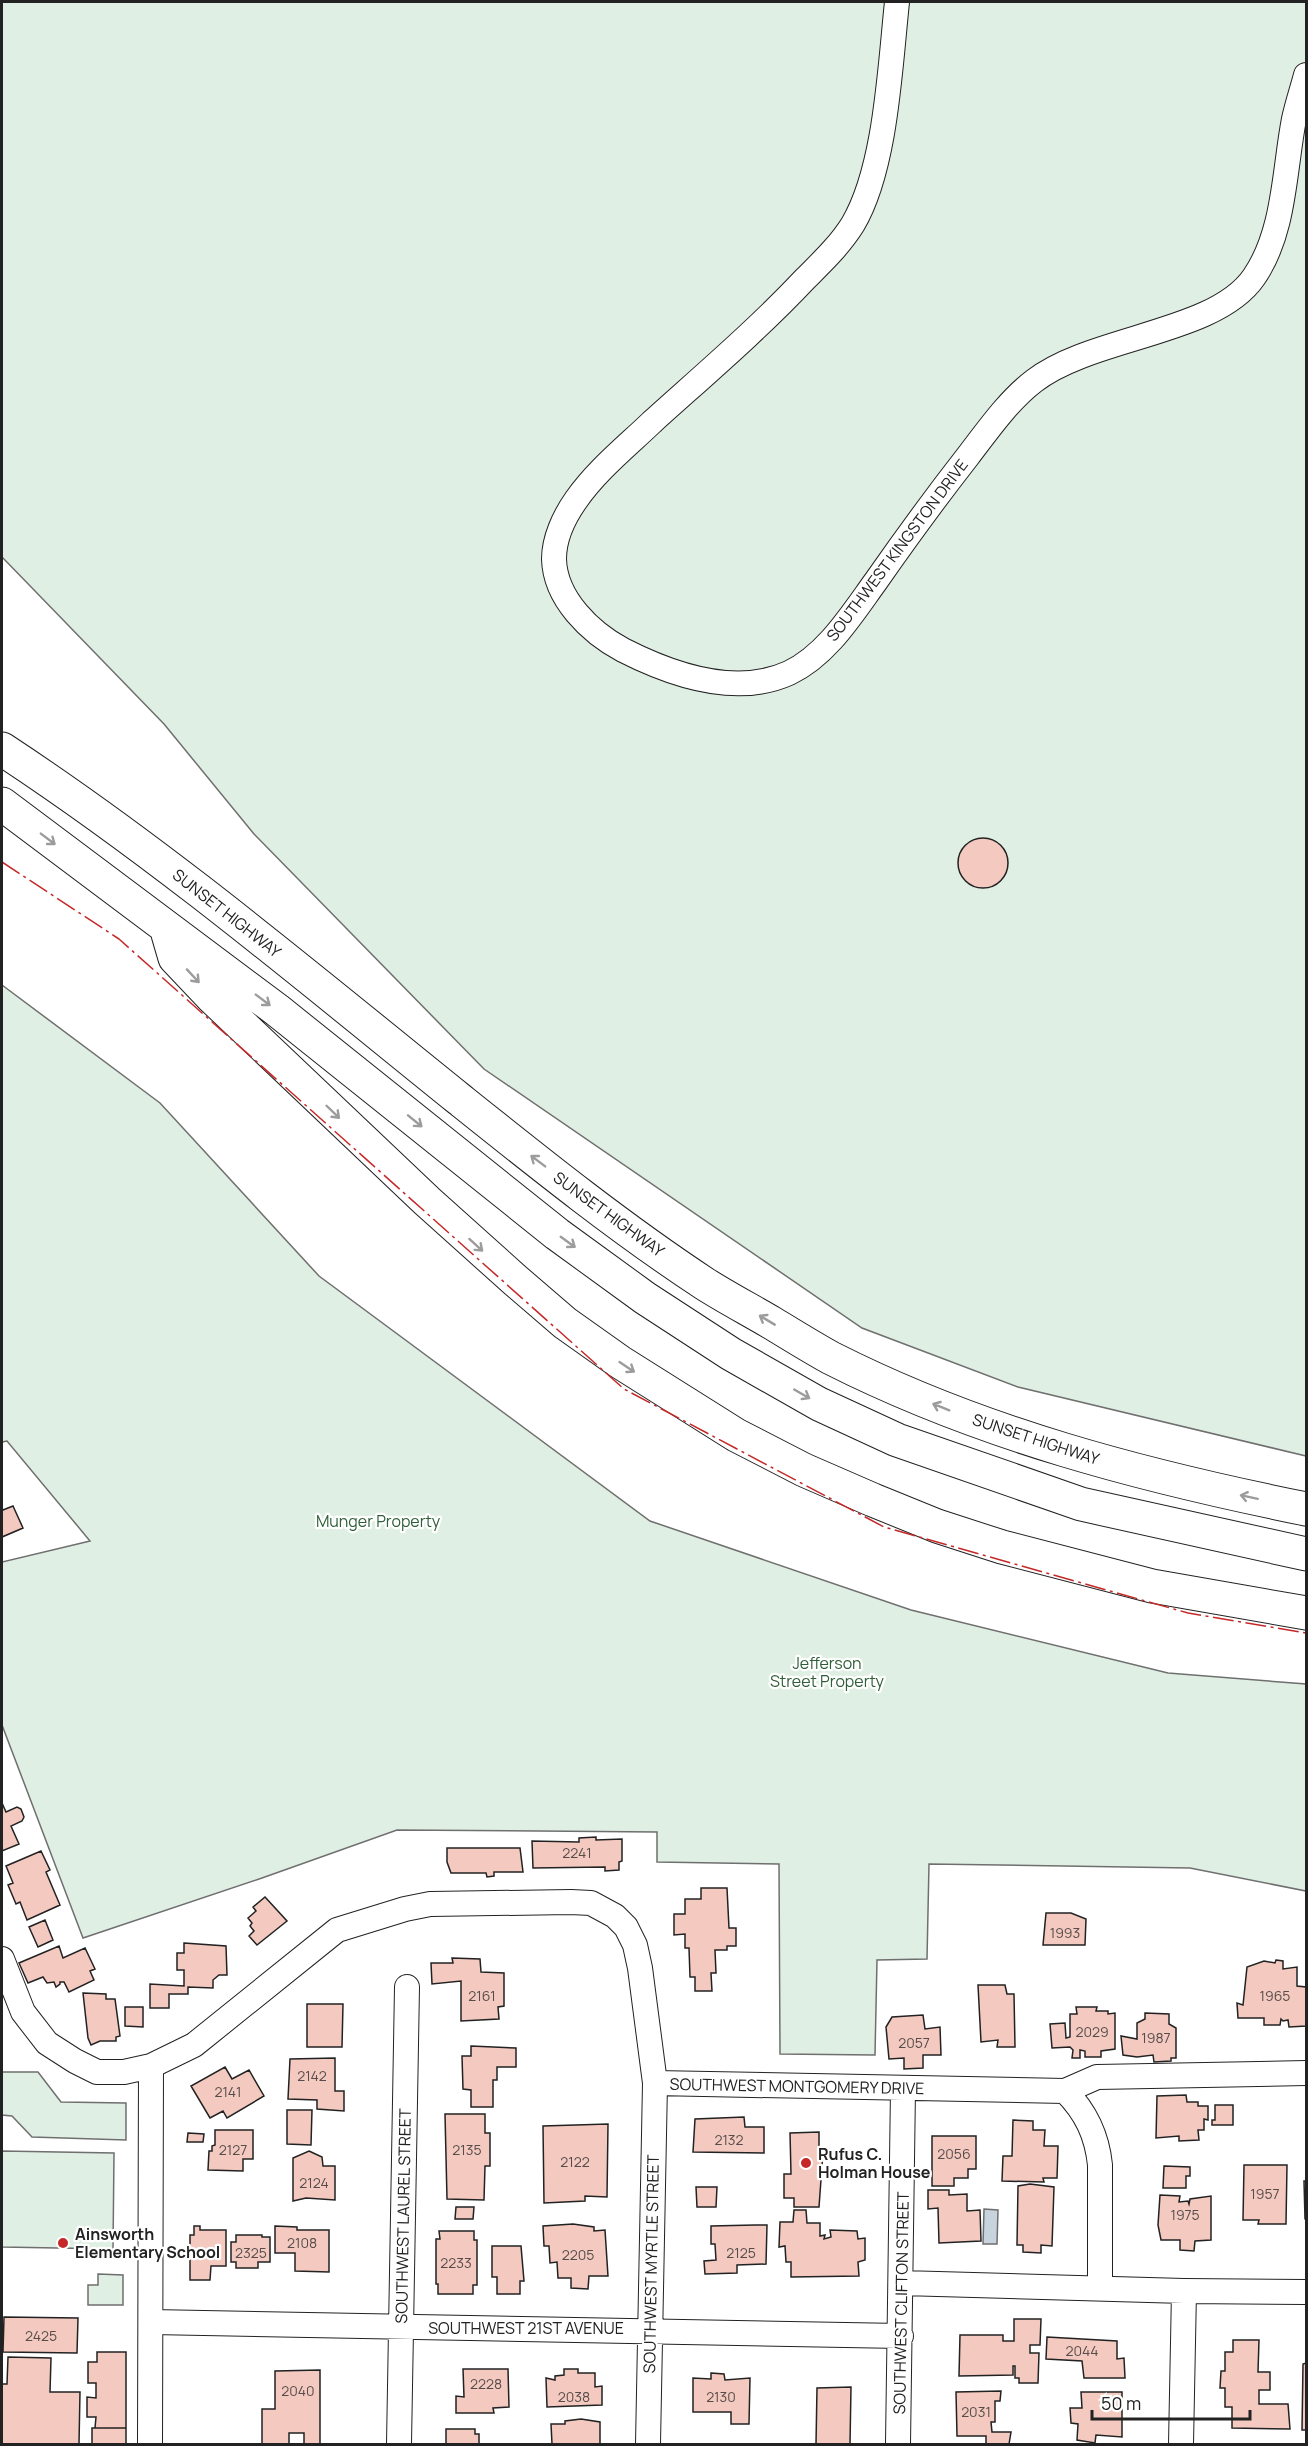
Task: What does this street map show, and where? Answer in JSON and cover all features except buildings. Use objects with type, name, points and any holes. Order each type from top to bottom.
[{"type":"highway","name":"SUNSET HIGHWAY","points":[[2,748],[158,858],[510,1140],[611,1217],[706,1284],[828,1356],[947,1410],[1086,1457],[1306,1509]]},
{"type":"highway","points":[[2,804],[286,1018],[557,1234],[655,1304],[732,1354],[819,1404],[897,1440],[1081,1504],[1306,1554]]},
{"type":"highway","points":[[166,926],[175,958],[211,996],[427,1201],[515,1280],[566,1323],[620,1362],[736,1435],[804,1470],[873,1500],[937,1526],[1002,1547],[1152,1586],[1306,1613]]},
{"type":"street","name":"SOUTHWEST KINGSTON DRIVE","points":[[897,2],[879,141],[866,196],[846,235],[788,298],[605,466],[575,502],[557,539],[554,557],[556,570],[575,610],[601,636],[654,666],[727,683],[769,679],[790,672],[804,664],[849,619],[926,510],[1001,414],[1031,383],[1053,368],[1077,357],[1199,316],[1244,290],[1258,270],[1276,232],[1295,114],[1306,75]]},
{"type":"street","name":"SOUTHWEST MONTGOMERY DRIVE","points":[[2,1959],[23,2012],[48,2043],[97,2072],[124,2072],[151,2066],[194,2045],[337,1930],[405,1909],[430,1904],[571,1902],[591,1904],[615,1916],[626,1927],[635,1945],[655,2083],[1065,2091]]},
{"type":"street","name":"SOUTHWEST LAUREL STREET","points":[[399,2445],[407,1987]]},
{"type":"street","points":[[150,2445],[151,2066]]},
{"type":"street","points":[[1100,2288],[1098,2146],[1087,2117],[1065,2091],[1097,2077],[1306,2073]]},
{"type":"street","name":"SOUTHWEST MYRTLE STREET","points":[[648,2445],[655,2083]]},
{"type":"street","name":"SOUTHWEST CLIFTON STREET","points":[[898,2445],[903,2089]]},
{"type":"street","points":[[902,2283],[1306,2292]]},
{"type":"street","points":[[1181,2445],[1184,2291]]},
{"type":"street","name":"SOUTHWEST 21ST AVENUE","points":[[152,2322],[401,2328],[649,2329],[900,2336]]},
{"type":"green space","points":[[2,2],[1306,2],[1306,1456],[1018,1387],[862,1328],[484,1069],[254,834],[164,724],[2,557]]},
{"type":"green space","points":[[2,985],[160,1103],[319,1276],[650,1521],[911,1610],[1168,1673],[1306,1684],[1306,1891],[1190,1868],[929,1864],[927,1959],[877,1960],[875,2055],[780,2054],[779,1864],[657,1862],[657,1832],[397,1830],[83,1938],[2,1725],[2,1562],[90,1541],[7,1441],[2,1442]]},
{"type":"green space","points":[[2,2072],[38,2072],[61,2102],[126,2103],[126,2140],[32,2137],[12,2116],[2,2115]]},
{"type":"green space","points":[[2,2151],[114,2153],[113,2249],[2,2247]]},
{"type":"green space","points":[[98,2274],[123,2275],[123,2305],[88,2305],[88,2285],[98,2285]]},
{"type":"shaded area","points":[[984,2209],[998,2210],[997,2244],[983,2244]]},
{"type":"power","points":[[2,862],[119,939],[624,1389],[884,1527],[1188,1613],[1306,1633]]},
{"type":"place","name":"Rufus C. Holman House","points":[[806,2163]]},
{"type":"place","name":"Ainsworth Elementary School","points":[[63,2243]]},
{"type":"park label","name":"Munger Property","points":[[378,1521]]},
{"type":"park label","name":"Jefferson Street Property","points":[[827,1672]]}]
